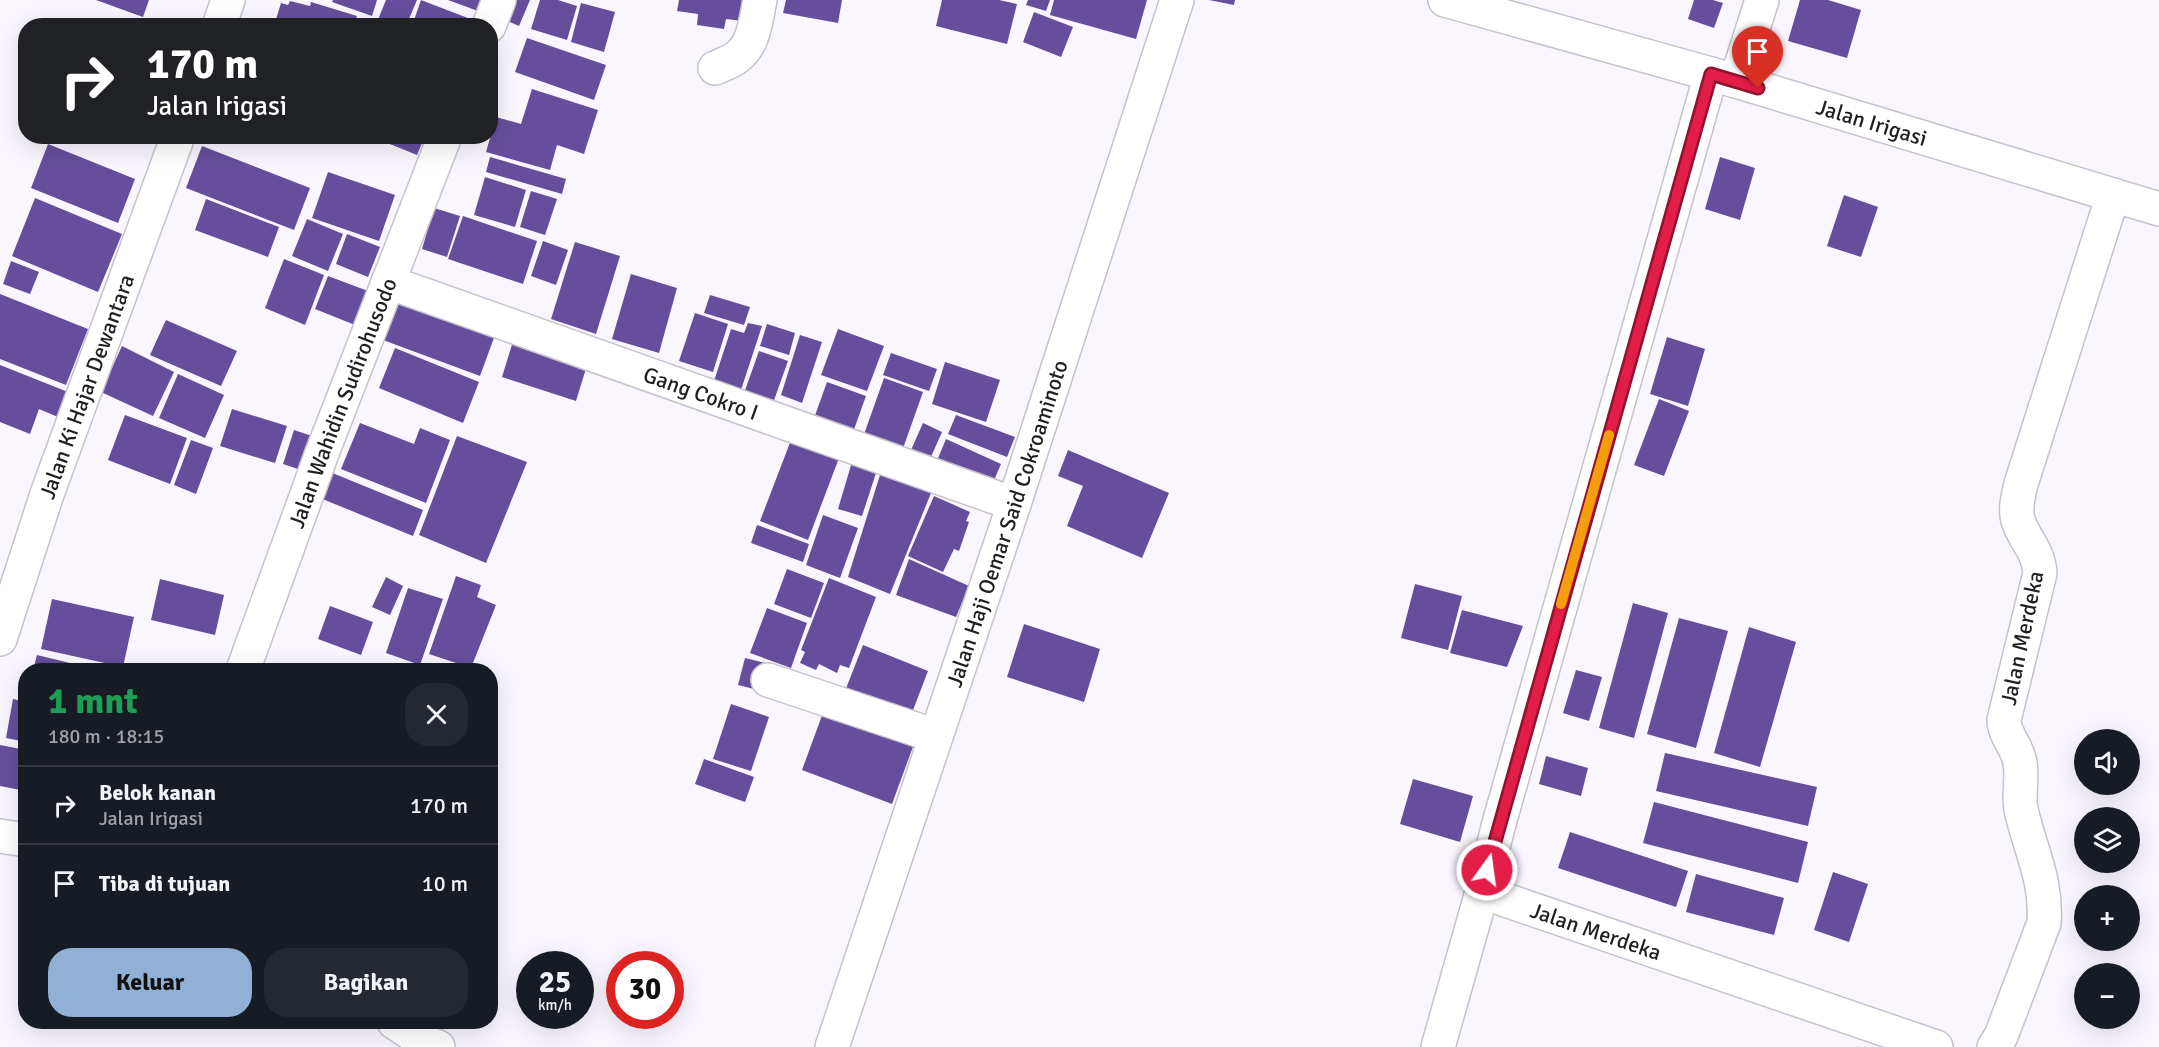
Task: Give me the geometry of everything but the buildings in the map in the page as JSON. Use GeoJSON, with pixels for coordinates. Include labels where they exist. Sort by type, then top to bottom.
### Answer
{"type":"FeatureCollection","features":[{"type":"Feature","properties":{"kind":"street"},"geometry":{"type":"LineString","coordinates":[[222,18],[228,0]]}},
{"type":"Feature","properties":{"kind":"street"},"geometry":{"type":"LineString","coordinates":[[492,18],[499,0]]}},
{"type":"Feature","properties":{"kind":"street"},"geometry":{"type":"LineString","coordinates":[[715,68],[738,57],[746,48],[754,29],[760,0]]}},
{"type":"Feature","properties":{"kind":"street","name":"Jalan Haji Oemar Said Cokroaminoto"},"geometry":{"type":"LineString","coordinates":[[832,1047],[1014,504],[1178,0]]}},
{"type":"Feature","properties":{"kind":"street"},"geometry":{"type":"LineString","coordinates":[[1438,1047],[1501,816],[1723,77],[1762,0]]}},
{"type":"Feature","properties":{"kind":"street","name":"Jalan Irigasi"},"geometry":{"type":"LineString","coordinates":[[1466,3],[1723,77],[2159,209]]}},
{"type":"Feature","properties":{"kind":"street","name":"Jalan Ki Hajar Dewantara"},"geometry":{"type":"LineString","coordinates":[[0,639],[47,494],[175,144]]}},
{"type":"Feature","properties":{"kind":"street","name":"Jalan Wahidin Sudirohusodo"},"geometry":{"type":"LineString","coordinates":[[246,663],[322,453],[442,144]]}},
{"type":"Feature","properties":{"kind":"street","name":"Jalan Merdeka"},"geometry":{"type":"LineString","coordinates":[[1994,1047],[2001,1036],[2044,923],[2045,904],[2042,879],[2020,806],[2020,762],[2015,745],[2004,729],[2004,720],[2040,573],[2039,559],[2018,522],[2017,506],[2020,484],[2113,195]]}},
{"type":"Feature","properties":{"kind":"street","name":"Gang Cokro I"},"geometry":{"type":"LineString","coordinates":[[388,282],[1014,504]]}},
{"type":"Feature","properties":{"kind":"street"},"geometry":{"type":"LineString","coordinates":[[768,680],[936,736]]}},
{"type":"Feature","properties":{"kind":"street"},"geometry":{"type":"LineString","coordinates":[[0,836],[18,839]]}},
{"type":"Feature","properties":{"kind":"street","name":"Jalan Merdeka"},"geometry":{"type":"LineString","coordinates":[[1482,892],[1936,1047]]}},
{"type":"Feature","properties":{"kind":"street"},"geometry":{"type":"LineString","coordinates":[[404,1029],[421,1040],[438,1047]]}},
{"type":"Feature","properties":{"kind":"slow traffic"},"geometry":{"type":"LineString","coordinates":[[1561,604],[1609,435]]}},
{"type":"Feature","properties":{"kind":"route"},"geometry":{"type":"LineString","coordinates":[[1487,870],[1711,74],[1758,88]]}}]}
